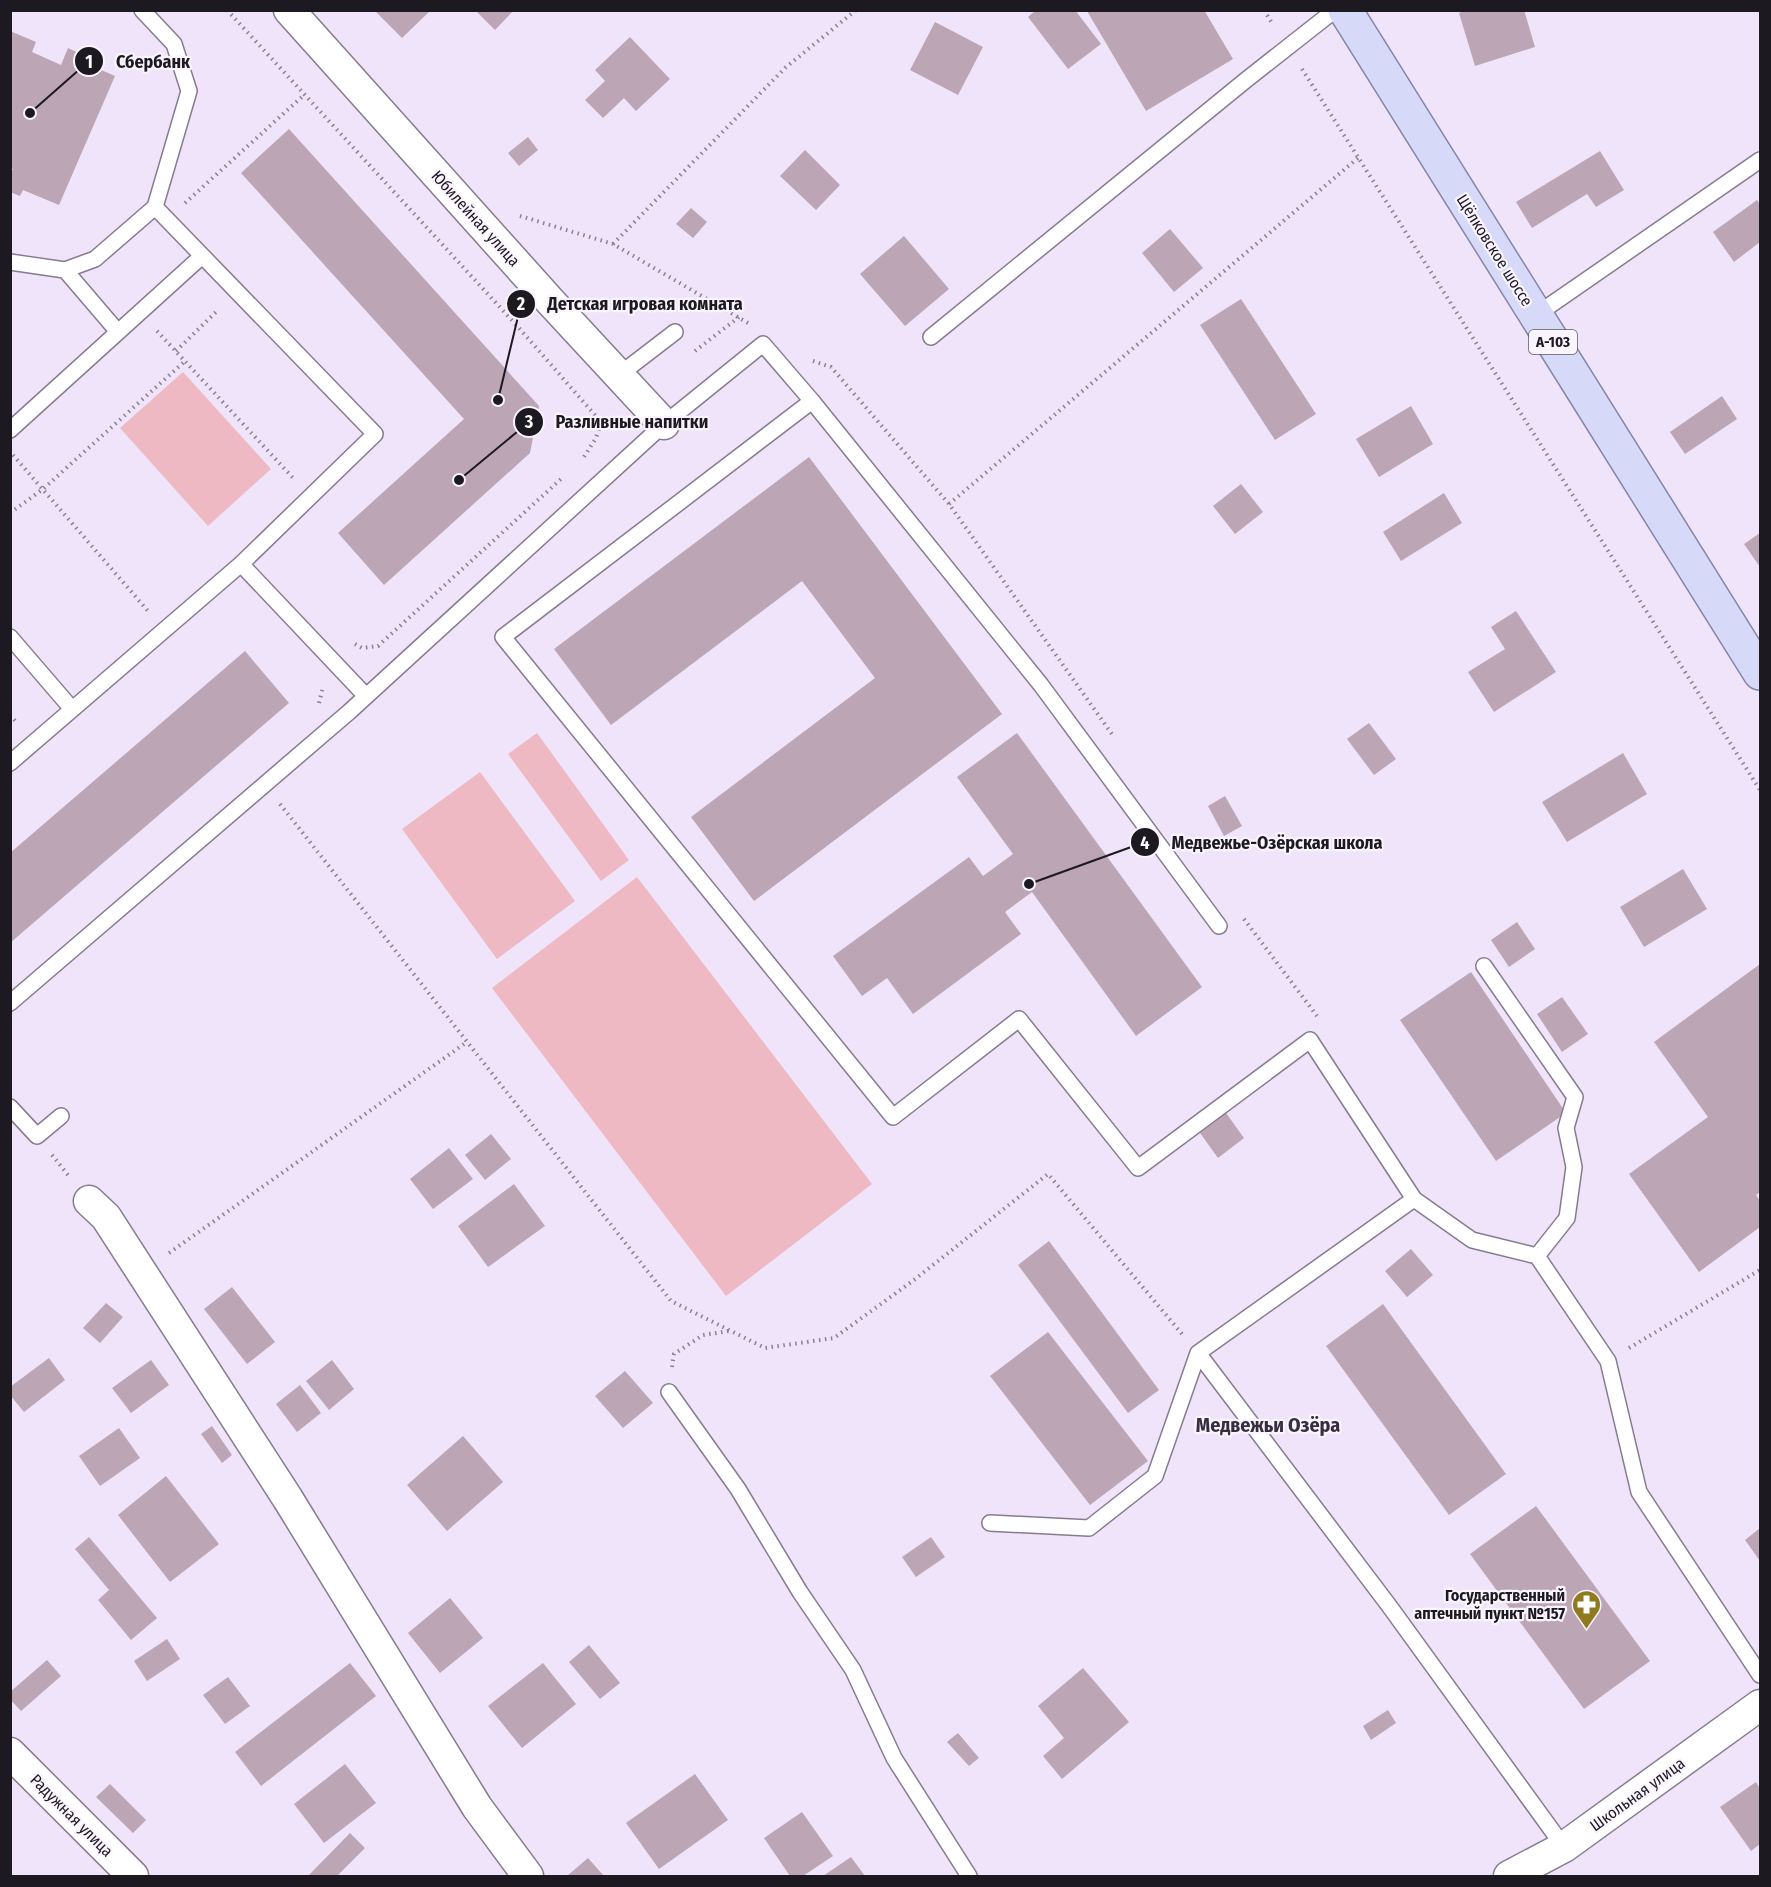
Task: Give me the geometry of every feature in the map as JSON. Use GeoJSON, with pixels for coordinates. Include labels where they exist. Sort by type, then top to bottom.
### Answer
{"type":"FeatureCollection","features":[{"type":"Feature","properties":{"kind":"main road","name":"Щёлковское шоссе"},"geometry":{"type":"LineString","coordinates":[[1345,10],[1761,673]]}},
{"type":"Feature","properties":{"kind":"street","name":"Юбилейная улица"},"geometry":{"type":"LineString","coordinates":[[289,10],[664,424]]}},
{"type":"Feature","properties":{"kind":"street"},"geometry":{"type":"LineString","coordinates":[[89,1201],[106,1217],[288,1499],[477,1807],[528,1876]]}},
{"type":"Feature","properties":{"kind":"street","name":"Школьная улица"},"geometry":{"type":"LineString","coordinates":[[1509,1876],[1564,1847],[1761,1705]]}},
{"type":"Feature","properties":{"kind":"street","name":"Радужная улица"},"geometry":{"type":"LineString","coordinates":[[10,1752],[133,1876]]}},
{"type":"Feature","properties":{"kind":"street"},"geometry":{"type":"LineString","coordinates":[[1562,1876],[1564,1847]]}},
{"type":"Feature","properties":{"kind":"lane"},"geometry":{"type":"LineString","coordinates":[[10,262],[66,270],[95,259],[155,207],[189,91],[174,44],[142,10]]}},
{"type":"Feature","properties":{"kind":"lane"},"geometry":{"type":"LineString","coordinates":[[932,337],[1335,10]]}},
{"type":"Feature","properties":{"kind":"lane"},"geometry":{"type":"LineString","coordinates":[[1536,315],[1761,160]]}},
{"type":"Feature","properties":{"kind":"lane"},"geometry":{"type":"LineString","coordinates":[[10,763],[240,564],[375,434],[155,207]]}},
{"type":"Feature","properties":{"kind":"lane"},"geometry":{"type":"LineString","coordinates":[[10,430],[202,256]]}},
{"type":"Feature","properties":{"kind":"lane"},"geometry":{"type":"LineString","coordinates":[[66,270],[118,332]]}},
{"type":"Feature","properties":{"kind":"lane"},"geometry":{"type":"LineString","coordinates":[[619,375],[675,332]]}},
{"type":"Feature","properties":{"kind":"lane"},"geometry":{"type":"LineString","coordinates":[[10,1003],[340,719],[664,424],[763,344],[812,401],[1041,685],[1219,926]]}},
{"type":"Feature","properties":{"kind":"lane"},"geometry":{"type":"LineString","coordinates":[[812,401],[503,637],[893,1117],[1019,1019],[1138,1168],[1310,1040],[1414,1199],[1472,1240],[1537,1256],[1608,1361],[1639,1492],[1761,1675]]}},
{"type":"Feature","properties":{"kind":"lane"},"geometry":{"type":"LineString","coordinates":[[240,564],[365,695]]}},
{"type":"Feature","properties":{"kind":"lane"},"geometry":{"type":"LineString","coordinates":[[10,637],[72,709]]}},
{"type":"Feature","properties":{"kind":"lane"},"geometry":{"type":"LineString","coordinates":[[1484,966],[1575,1097],[1566,1128],[1574,1167],[1568,1218],[1537,1256]]}},
{"type":"Feature","properties":{"kind":"lane"},"geometry":{"type":"LineString","coordinates":[[10,1107],[37,1136],[61,1116]]}},
{"type":"Feature","properties":{"kind":"lane"},"geometry":{"type":"LineString","coordinates":[[990,1523],[1089,1528],[1155,1476],[1198,1353],[1414,1199]]}},
{"type":"Feature","properties":{"kind":"lane"},"geometry":{"type":"LineString","coordinates":[[1198,1353],[1390,1607],[1564,1847]]}},
{"type":"Feature","properties":{"kind":"lane"},"geometry":{"type":"LineString","coordinates":[[669,1392],[738,1489],[800,1592],[853,1670],[894,1758],[969,1876]]}},
{"type":"Feature","properties":{"kind":"path"},"geometry":{"type":"LineString","coordinates":[[227,10],[519,328],[601,422],[596,438],[584,459],[575,466]]}},
{"type":"Feature","properties":{"kind":"path"},"geometry":{"type":"LineString","coordinates":[[613,244],[785,68],[856,10]]}},
{"type":"Feature","properties":{"kind":"path"},"geometry":{"type":"LineString","coordinates":[[1264,10],[1761,790]]}},
{"type":"Feature","properties":{"kind":"path"},"geometry":{"type":"LineString","coordinates":[[167,219],[304,95]]}},
{"type":"Feature","properties":{"kind":"path"},"geometry":{"type":"LineString","coordinates":[[949,504],[1358,158]]}},
{"type":"Feature","properties":{"kind":"path"},"geometry":{"type":"LineString","coordinates":[[176,351],[237,292]]}},
{"type":"Feature","properties":{"kind":"path"},"geometry":{"type":"LineString","coordinates":[[140,312],[310,496]]}},
{"type":"Feature","properties":{"kind":"path"},"geometry":{"type":"LineString","coordinates":[[10,513],[43,489],[185,361]]}},
{"type":"Feature","properties":{"kind":"path"},"geometry":{"type":"LineString","coordinates":[[10,452],[164,629]]}},
{"type":"Feature","properties":{"kind":"path"},"geometry":{"type":"LineString","coordinates":[[352,642],[362,648],[378,646],[567,474]]}},
{"type":"Feature","properties":{"kind":"path"},"geometry":{"type":"LineString","coordinates":[[276,798],[671,1301],[765,1348],[834,1338],[914,1280],[1048,1174],[1198,1353]]}},
{"type":"Feature","properties":{"kind":"path"},"geometry":{"type":"LineString","coordinates":[[142,1273],[467,1042]]}},
{"type":"Feature","properties":{"kind":"path"},"geometry":{"type":"LineString","coordinates":[[37,1136],[89,1201]]}},
{"type":"Feature","properties":{"kind":"path"},"geometry":{"type":"LineString","coordinates":[[1608,1361],[1761,1270]]}},
{"type":"Feature","properties":{"kind":"path"},"geometry":{"type":"LineString","coordinates":[[669,1392],[674,1354],[703,1335],[731,1331]]}},
{"type":"Feature","properties":{"kind":"shaded area"},"geometry":{"type":"Polygon","coordinates":[[[183,372],[271,469],[208,526],[120,428],[183,372]]]}},
{"type":"Feature","properties":{"kind":"shaded area"},"geometry":{"type":"Polygon","coordinates":[[[537,733],[629,860],[601,881],[508,754],[537,733]]]}},
{"type":"Feature","properties":{"kind":"shaded area"},"geometry":{"type":"Polygon","coordinates":[[[480,772],[575,901],[497,959],[402,829],[480,772]]]}},
{"type":"Feature","properties":{"kind":"shaded area"},"geometry":{"type":"Polygon","coordinates":[[[637,877],[872,1184],[726,1296],[492,988],[637,877]]]}},
{"type":"Feature","properties":{"kind":"building"},"geometry":{"type":"Polygon","coordinates":[[[374,10],[431,10],[402,38],[374,10]]]}},
{"type":"Feature","properties":{"kind":"building"},"geometry":{"type":"Polygon","coordinates":[[[475,10],[514,10],[495,30],[475,10]]]}},
{"type":"Feature","properties":{"kind":"building"},"geometry":{"type":"Polygon","coordinates":[[[1036,10],[1075,10],[1101,44],[1068,69],[1028,17],[1036,10]]]}},
{"type":"Feature","properties":{"kind":"building"},"geometry":{"type":"Polygon","coordinates":[[[1088,10],[1204,10],[1233,59],[1146,111],[1088,10]]]}},
{"type":"Feature","properties":{"kind":"building"},"geometry":{"type":"Polygon","coordinates":[[[1467,10],[1524,10],[1535,47],[1475,66],[1459,13],[1467,10]]]}},
{"type":"Feature","properties":{"kind":"building"},"geometry":{"type":"Polygon","coordinates":[[[935,22],[983,47],[958,95],[910,70],[935,22]]]}},
{"type":"Feature","properties":{"kind":"building"},"geometry":{"type":"Polygon","coordinates":[[[10,31],[36,42],[32,52],[61,65],[68,48],[85,56],[83,62],[115,76],[59,205],[23,190],[20,196],[10,192],[10,174],[13,169],[10,168],[10,31]]]}},
{"type":"Feature","properties":{"kind":"building"},"geometry":{"type":"Polygon","coordinates":[[[630,37],[670,79],[636,111],[624,98],[603,118],[585,100],[605,81],[595,70],[630,37]]]}},
{"type":"Feature","properties":{"kind":"building"},"geometry":{"type":"Polygon","coordinates":[[[289,129],[539,406],[530,453],[384,585],[338,533],[464,419],[241,173],[289,129]]]}},
{"type":"Feature","properties":{"kind":"building"},"geometry":{"type":"Polygon","coordinates":[[[528,137],[538,150],[519,166],[508,153],[528,137]]]}},
{"type":"Feature","properties":{"kind":"building"},"geometry":{"type":"Polygon","coordinates":[[[805,150],[840,185],[816,210],[780,176],[805,150]]]}},
{"type":"Feature","properties":{"kind":"building"},"geometry":{"type":"Polygon","coordinates":[[[1600,151],[1624,190],[1596,207],[1587,194],[1532,228],[1516,202],[1600,151]]]}},
{"type":"Feature","properties":{"kind":"building"},"geometry":{"type":"Polygon","coordinates":[[[1757,200],[1760,204],[1760,242],[1734,262],[1713,232],[1757,200]]]}},
{"type":"Feature","properties":{"kind":"building"},"geometry":{"type":"Polygon","coordinates":[[[691,208],[707,222],[693,238],[676,224],[691,208]]]}},
{"type":"Feature","properties":{"kind":"building"},"geometry":{"type":"Polygon","coordinates":[[[1170,229],[1203,268],[1174,292],[1142,253],[1170,229]]]}},
{"type":"Feature","properties":{"kind":"building"},"geometry":{"type":"Polygon","coordinates":[[[904,236],[949,289],[905,326],[860,274],[904,236]]]}},
{"type":"Feature","properties":{"kind":"building"},"geometry":{"type":"Polygon","coordinates":[[[1241,299],[1316,414],[1275,440],[1200,325],[1241,299]]]}},
{"type":"Feature","properties":{"kind":"building"},"geometry":{"type":"Polygon","coordinates":[[[1722,396],[1737,419],[1685,454],[1670,432],[1722,396]]]}},
{"type":"Feature","properties":{"kind":"building"},"geometry":{"type":"Polygon","coordinates":[[[1411,406],[1433,444],[1379,477],[1356,439],[1411,406]]]}},
{"type":"Feature","properties":{"kind":"building"},"geometry":{"type":"Polygon","coordinates":[[[809,457],[1002,714],[754,901],[691,817],[875,678],[802,581],[611,725],[554,649],[809,457]]]}},
{"type":"Feature","properties":{"kind":"building"},"geometry":{"type":"Polygon","coordinates":[[[1241,484],[1263,512],[1235,534],[1213,506],[1241,484]]]}},
{"type":"Feature","properties":{"kind":"building"},"geometry":{"type":"Polygon","coordinates":[[[1444,493],[1462,523],[1401,561],[1383,532],[1444,493]]]}},
{"type":"Feature","properties":{"kind":"building"},"geometry":{"type":"Polygon","coordinates":[[[1760,533],[1760,567],[1744,544],[1760,533]]]}},
{"type":"Feature","properties":{"kind":"building"},"geometry":{"type":"Polygon","coordinates":[[[1516,611],[1556,672],[1494,712],[1468,672],[1505,649],[1491,627],[1516,611]]]}},
{"type":"Feature","properties":{"kind":"building"},"geometry":{"type":"Polygon","coordinates":[[[245,651],[289,703],[10,943],[10,853],[245,651]]]}},
{"type":"Feature","properties":{"kind":"building"},"geometry":{"type":"Polygon","coordinates":[[[1369,723],[1396,759],[1374,775],[1347,739],[1369,723]]]}},
{"type":"Feature","properties":{"kind":"building"},"geometry":{"type":"Polygon","coordinates":[[[1017,733],[1202,987],[1136,1036],[1032,892],[1005,912],[1021,934],[913,1014],[887,978],[862,996],[833,956],[969,857],[983,876],[1013,854],[957,777],[1017,733]]]}},
{"type":"Feature","properties":{"kind":"building"},"geometry":{"type":"Polygon","coordinates":[[[1623,753],[1647,794],[1567,842],[1542,802],[1623,753]]]}},
{"type":"Feature","properties":{"kind":"building"},"geometry":{"type":"Polygon","coordinates":[[[1225,796],[1242,826],[1224,836],[1208,806],[1225,796]]]}},
{"type":"Feature","properties":{"kind":"building"},"geometry":{"type":"Polygon","coordinates":[[[1683,869],[1707,909],[1644,947],[1620,907],[1683,869]]]}},
{"type":"Feature","properties":{"kind":"building"},"geometry":{"type":"Polygon","coordinates":[[[1517,922],[1535,949],[1509,967],[1491,940],[1517,922]]]}},
{"type":"Feature","properties":{"kind":"building"},"geometry":{"type":"Polygon","coordinates":[[[1760,964],[1760,1192],[1756,1195],[1760,1201],[1760,1227],[1699,1272],[1629,1174],[1708,1117],[1654,1042],[1760,964]]]}},
{"type":"Feature","properties":{"kind":"building"},"geometry":{"type":"Polygon","coordinates":[[[1471,972],[1566,1113],[1496,1161],[1400,1020],[1471,972]]]}},
{"type":"Feature","properties":{"kind":"building"},"geometry":{"type":"Polygon","coordinates":[[[1562,997],[1588,1034],[1562,1052],[1537,1014],[1562,997]]]}},
{"type":"Feature","properties":{"kind":"building"},"geometry":{"type":"Polygon","coordinates":[[[1226,1113],[1244,1138],[1218,1158],[1200,1133],[1226,1113]]]}},
{"type":"Feature","properties":{"kind":"building"},"geometry":{"type":"Polygon","coordinates":[[[491,1134],[511,1159],[485,1180],[465,1155],[491,1134]]]}},
{"type":"Feature","properties":{"kind":"building"},"geometry":{"type":"Polygon","coordinates":[[[449,1148],[473,1179],[433,1209],[410,1179],[449,1148]]]}},
{"type":"Feature","properties":{"kind":"building"},"geometry":{"type":"Polygon","coordinates":[[[514,1184],[545,1226],[488,1267],[458,1226],[514,1184]]]}},
{"type":"Feature","properties":{"kind":"building"},"geometry":{"type":"Polygon","coordinates":[[[1049,1241],[1159,1390],[1128,1413],[1018,1265],[1049,1241]]]}},
{"type":"Feature","properties":{"kind":"building"},"geometry":{"type":"Polygon","coordinates":[[[1411,1249],[1433,1275],[1407,1297],[1385,1271],[1411,1249]]]}},
{"type":"Feature","properties":{"kind":"building"},"geometry":{"type":"Polygon","coordinates":[[[232,1287],[275,1342],[247,1364],[204,1309],[232,1287]]]}},
{"type":"Feature","properties":{"kind":"building"},"geometry":{"type":"Polygon","coordinates":[[[106,1303],[123,1317],[100,1343],[83,1328],[106,1303]]]}},
{"type":"Feature","properties":{"kind":"building"},"geometry":{"type":"Polygon","coordinates":[[[1383,1304],[1506,1474],[1449,1515],[1326,1346],[1383,1304]]]}},
{"type":"Feature","properties":{"kind":"building"},"geometry":{"type":"Polygon","coordinates":[[[1048,1332],[1148,1461],[1090,1505],[990,1376],[1048,1332]]]}},
{"type":"Feature","properties":{"kind":"building"},"geometry":{"type":"Polygon","coordinates":[[[49,1358],[65,1380],[24,1412],[10,1395],[10,1387],[49,1358]]]}},
{"type":"Feature","properties":{"kind":"building"},"geometry":{"type":"Polygon","coordinates":[[[151,1360],[169,1385],[131,1413],[112,1388],[151,1360]]]}},
{"type":"Feature","properties":{"kind":"building"},"geometry":{"type":"Polygon","coordinates":[[[332,1360],[354,1389],[329,1410],[306,1381],[332,1360]]]}},
{"type":"Feature","properties":{"kind":"building"},"geometry":{"type":"Polygon","coordinates":[[[625,1371],[653,1403],[623,1428],[595,1396],[625,1371]]]}},
{"type":"Feature","properties":{"kind":"building"},"geometry":{"type":"Polygon","coordinates":[[[300,1385],[321,1413],[297,1432],[276,1404],[300,1385]]]}},
{"type":"Feature","properties":{"kind":"building"},"geometry":{"type":"Polygon","coordinates":[[[212,1426],[232,1455],[222,1463],[201,1434],[212,1426]]]}},
{"type":"Feature","properties":{"kind":"building"},"geometry":{"type":"Polygon","coordinates":[[[119,1428],[140,1458],[100,1486],[79,1456],[119,1428]]]}},
{"type":"Feature","properties":{"kind":"building"},"geometry":{"type":"Polygon","coordinates":[[[463,1436],[503,1482],[447,1531],[407,1485],[463,1436]]]}},
{"type":"Feature","properties":{"kind":"building"},"geometry":{"type":"Polygon","coordinates":[[[166,1476],[219,1544],[170,1582],[118,1515],[166,1476]]]}},
{"type":"Feature","properties":{"kind":"building"},"geometry":{"type":"Polygon","coordinates":[[[1536,1506],[1650,1661],[1584,1709],[1470,1554],[1536,1506]]]}},
{"type":"Feature","properties":{"kind":"building"},"geometry":{"type":"Polygon","coordinates":[[[1760,1528],[1760,1561],[1745,1540],[1760,1528]]]}},
{"type":"Feature","properties":{"kind":"building"},"geometry":{"type":"Polygon","coordinates":[[[89,1537],[157,1618],[131,1640],[98,1600],[109,1590],[75,1549],[89,1537]]]}},
{"type":"Feature","properties":{"kind":"building"},"geometry":{"type":"Polygon","coordinates":[[[931,1537],[945,1557],[916,1577],[902,1557],[931,1537]]]}},
{"type":"Feature","properties":{"kind":"building"},"geometry":{"type":"Polygon","coordinates":[[[450,1598],[483,1638],[440,1673],[408,1633],[450,1598]]]}},
{"type":"Feature","properties":{"kind":"building"},"geometry":{"type":"Polygon","coordinates":[[[167,1639],[180,1659],[147,1681],[134,1661],[167,1639]]]}},
{"type":"Feature","properties":{"kind":"building"},"geometry":{"type":"Polygon","coordinates":[[[589,1645],[620,1683],[600,1699],[569,1662],[589,1645]]]}},
{"type":"Feature","properties":{"kind":"building"},"geometry":{"type":"Polygon","coordinates":[[[47,1660],[61,1676],[21,1711],[10,1699],[10,1692],[47,1660]]]}},
{"type":"Feature","properties":{"kind":"building"},"geometry":{"type":"Polygon","coordinates":[[[350,1663],[376,1696],[261,1786],[235,1752],[350,1663]]]}},
{"type":"Feature","properties":{"kind":"building"},"geometry":{"type":"Polygon","coordinates":[[[543,1663],[576,1704],[522,1748],[488,1706],[543,1663]]]}},
{"type":"Feature","properties":{"kind":"building"},"geometry":{"type":"Polygon","coordinates":[[[1083,1668],[1129,1722],[1062,1779],[1043,1756],[1064,1738],[1038,1706],[1083,1668]]]}},
{"type":"Feature","properties":{"kind":"building"},"geometry":{"type":"Polygon","coordinates":[[[228,1677],[250,1706],[225,1724],[203,1695],[228,1677]]]}},
{"type":"Feature","properties":{"kind":"building"},"geometry":{"type":"Polygon","coordinates":[[[1388,1710],[1396,1723],[1371,1740],[1363,1726],[1388,1710]]]}},
{"type":"Feature","properties":{"kind":"building"},"geometry":{"type":"Polygon","coordinates":[[[958,1733],[979,1758],[969,1766],[947,1742],[958,1733]]]}},
{"type":"Feature","properties":{"kind":"building"},"geometry":{"type":"Polygon","coordinates":[[[345,1764],[376,1803],[324,1843],[294,1804],[345,1764]]]}},
{"type":"Feature","properties":{"kind":"building"},"geometry":{"type":"Polygon","coordinates":[[[695,1774],[728,1820],[659,1869],[626,1823],[695,1774]]]}},
{"type":"Feature","properties":{"kind":"building"},"geometry":{"type":"Polygon","coordinates":[[[1756,1782],[1760,1789],[1760,1844],[1751,1851],[1720,1807],[1756,1782]]]}},
{"type":"Feature","properties":{"kind":"building"},"geometry":{"type":"Polygon","coordinates":[[[110,1784],[146,1820],[133,1833],[96,1797],[110,1784]]]}},
{"type":"Feature","properties":{"kind":"building"},"geometry":{"type":"Polygon","coordinates":[[[802,1812],[833,1856],[803,1876],[790,1876],[764,1838],[802,1812]]]}},
{"type":"Feature","properties":{"kind":"building"},"geometry":{"type":"Polygon","coordinates":[[[350,1833],[365,1848],[337,1876],[309,1875],[350,1833]]]}},
{"type":"Feature","properties":{"kind":"building"},"geometry":{"type":"Polygon","coordinates":[[[851,1857],[865,1876],[823,1876],[851,1857]]]}},
{"type":"Feature","properties":{"kind":"building"},"geometry":{"type":"Polygon","coordinates":[[[588,1858],[604,1876],[567,1876],[588,1858]]]}},
{"type":"Feature","properties":{"kind":"place","name":"Сбербанк"},"geometry":{"type":"Point","coordinates":[30,113]}},
{"type":"Feature","properties":{"kind":"place","name":"Детская игровая комната"},"geometry":{"type":"Point","coordinates":[498,400]}},
{"type":"Feature","properties":{"kind":"place","name":"Разливные напитки"},"geometry":{"type":"Point","coordinates":[459,480]}},
{"type":"Feature","properties":{"kind":"place","name":"Медвежье-Озёрская школа"},"geometry":{"type":"Point","coordinates":[1029,884]}},
{"type":"Feature","properties":{"kind":"place","name":"Государственный аптечный пункт №157"},"geometry":{"type":"Point","coordinates":[1586,1630]}},
{"type":"Feature","properties":{"kind":"district","name":"Медвежьи Озёра"},"geometry":{"type":"Point","coordinates":[1268,1425]}}]}
